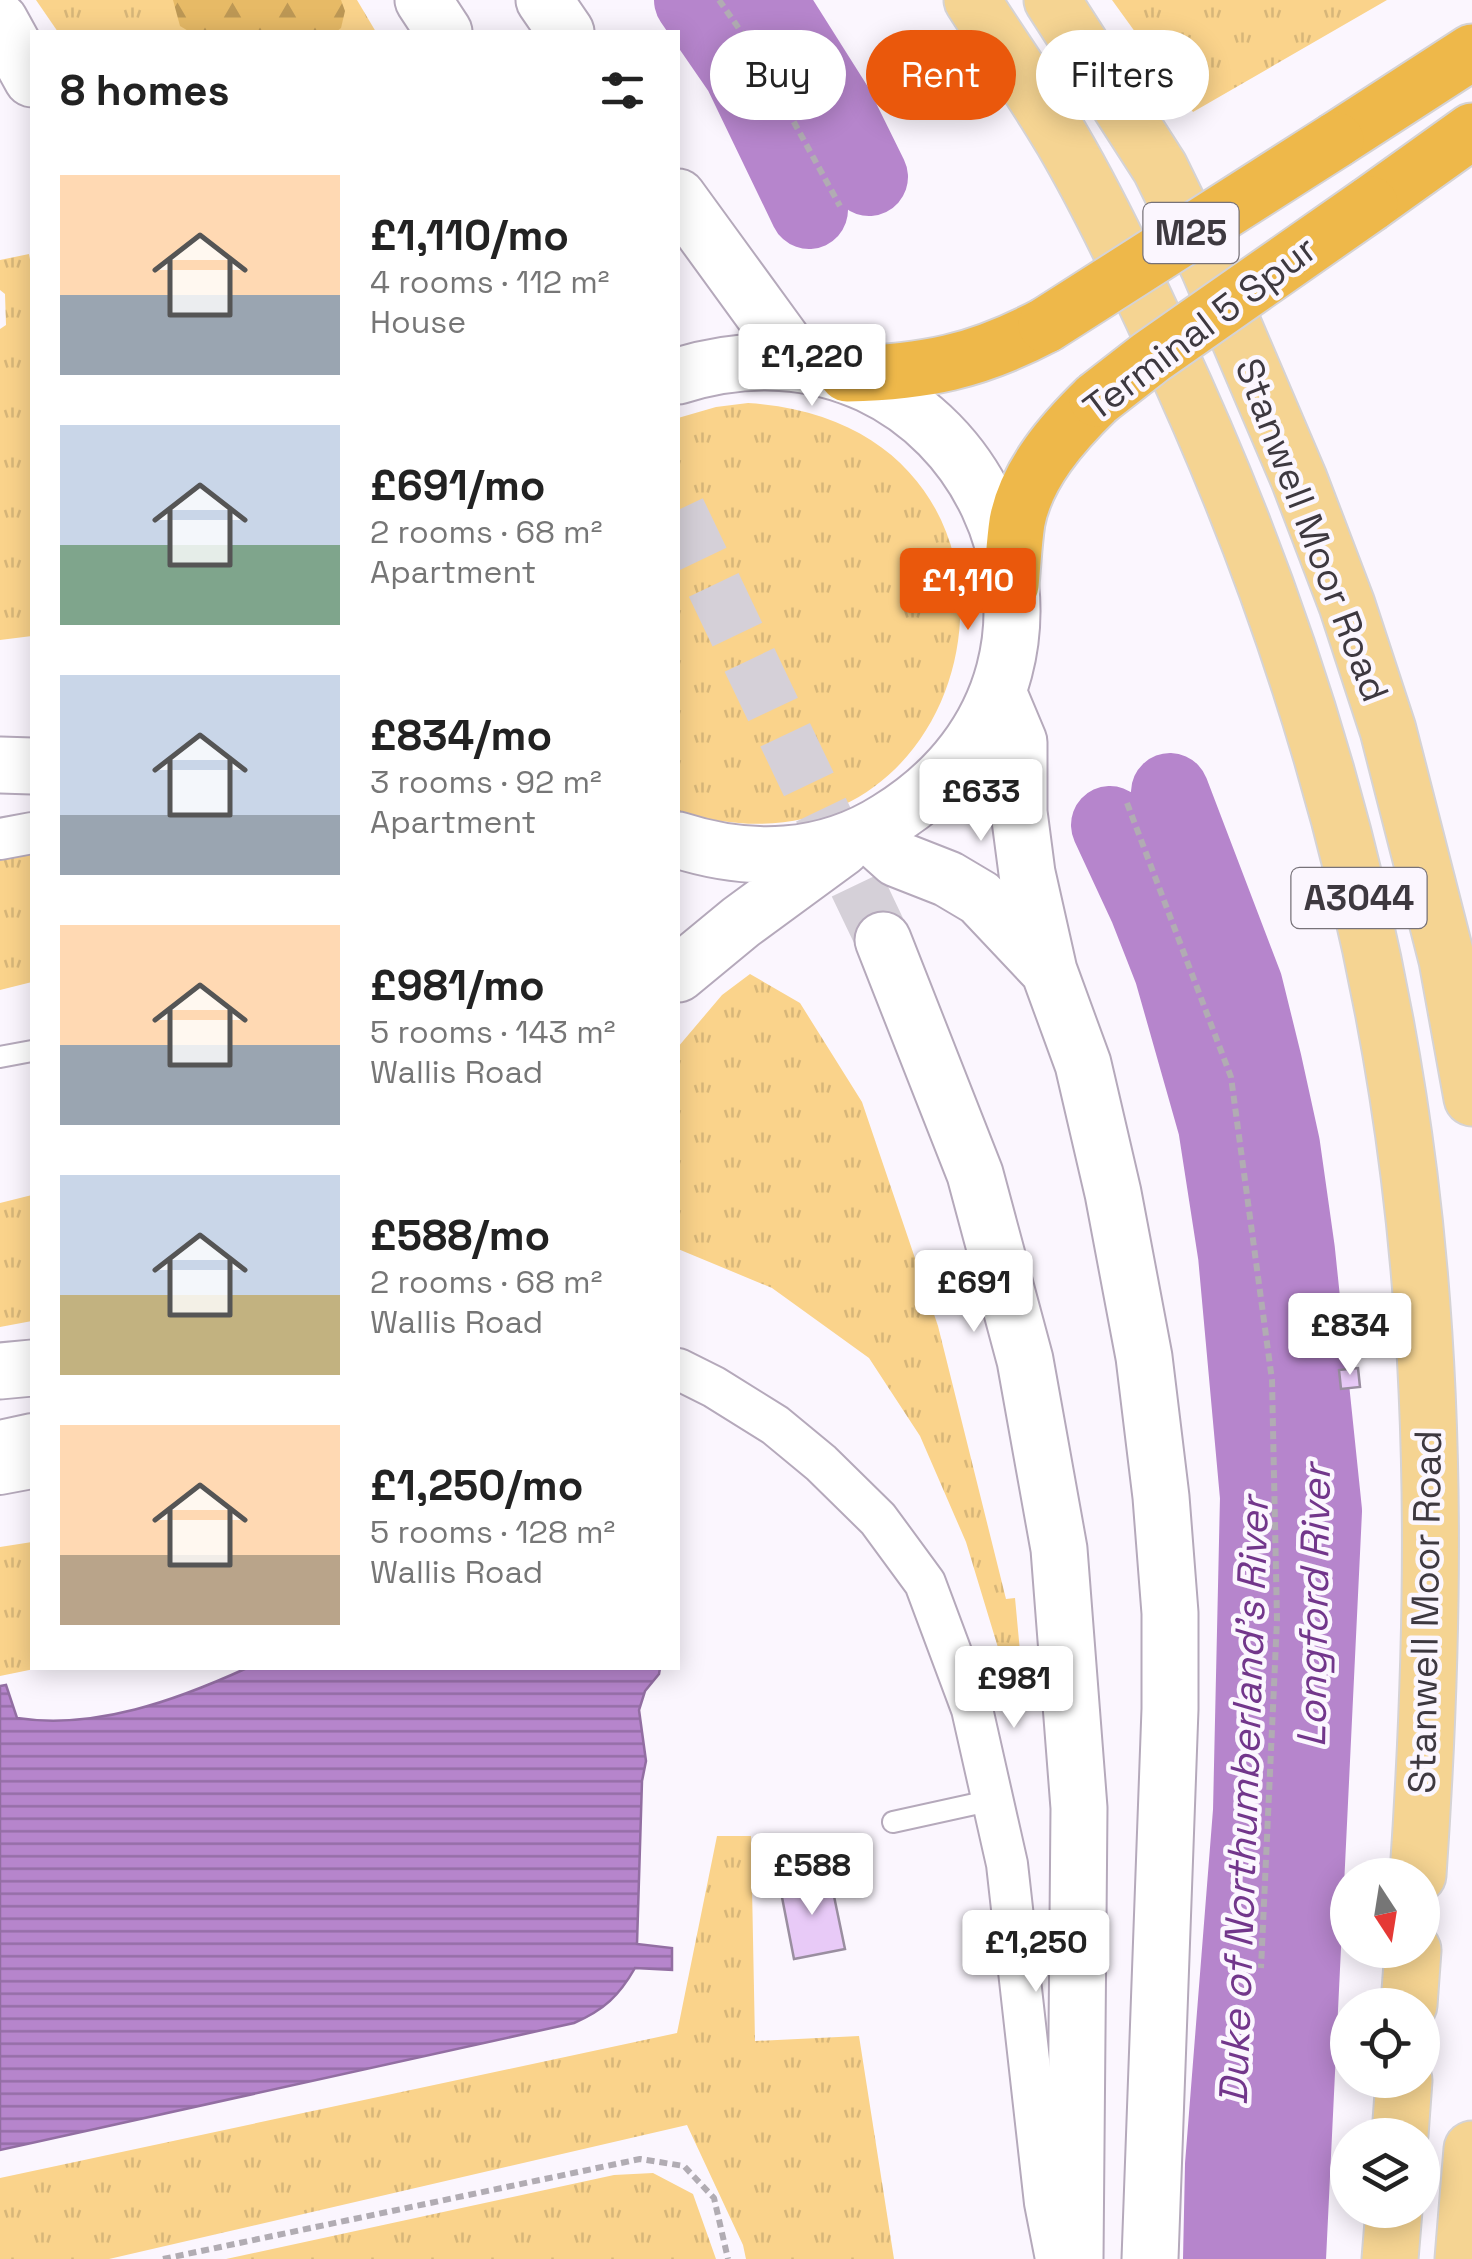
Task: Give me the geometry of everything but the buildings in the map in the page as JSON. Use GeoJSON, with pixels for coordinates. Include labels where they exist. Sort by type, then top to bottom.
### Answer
{"type":"FeatureCollection","features":[{"type":"Feature","properties":{"kind":"highway","name":"Terminal 5 Spur"},"geometry":{"type":"LineString","coordinates":[[822,368],[908,372],[1000,350],[1046,326],[1472,52]]}},
{"type":"Feature","properties":{"kind":"highway","name":"Terminal 5 Spur"},"geometry":{"type":"LineString","coordinates":[[1012,584],[1018,519],[1032,482],[1057,440],[1097,399],[1472,130]]}},
{"type":"Feature","properties":{"kind":"main road","name":"Stanwell Moor Road"},"geometry":{"type":"LineString","coordinates":[[972,0],[1064,142],[1134,277],[1194,406],[1263,573],[1294,662],[1362,912],[1409,1173],[1426,1373],[1430,1618],[1419,1858]]}},
{"type":"Feature","properties":{"kind":"main road","name":"Stanwell Moor Road"},"geometry":{"type":"LineString","coordinates":[[1052,0],[1160,168],[1208,266],[1299,479],[1347,605],[1388,730],[1442,941],[1472,1098]]}},
{"type":"Feature","properties":{"kind":"main road"},"geometry":{"type":"LineString","coordinates":[[1463,2259],[1472,2150]]}},
{"type":"Feature","properties":{"kind":"main road"},"geometry":{"type":"LineString","coordinates":[[1390,2259],[1393,2228]]}},
{"type":"Feature","properties":{"kind":"street"},"geometry":{"type":"LineString","coordinates":[[423,0],[443,30]]}},
{"type":"Feature","properties":{"kind":"street"},"geometry":{"type":"LineString","coordinates":[[544,0],[565,30]]}},
{"type":"Feature","properties":{"kind":"street"},"geometry":{"type":"LineString","coordinates":[[0,22],[30,75]]}},
{"type":"Feature","properties":{"kind":"street"},"geometry":{"type":"LineString","coordinates":[[680,199],[822,368]]}},
{"type":"Feature","properties":{"kind":"street"},"geometry":{"type":"LineString","coordinates":[[680,375],[710,366],[754,360],[822,368],[898,399],[942,434],[976,478],[1000,530],[1012,584],[1008,656],[998,692],[968,750],[924,798],[860,836],[741,922],[680,972]]}},
{"type":"Feature","properties":{"kind":"street"},"geometry":{"type":"LineString","coordinates":[[998,692],[1019,742],[1020,812],[1028,873],[1049,972],[1083,1064],[1113,1194],[1144,1357],[1160,1498],[1170,1613],[1170,1709],[1150,2259]]}},
{"type":"Feature","properties":{"kind":"street"},"geometry":{"type":"LineString","coordinates":[[0,765],[30,766]]}},
{"type":"Feature","properties":{"kind":"street"},"geometry":{"type":"LineString","coordinates":[[0,839],[30,832]]}},
{"type":"Feature","properties":{"kind":"street"},"geometry":{"type":"LineString","coordinates":[[680,841],[708,850],[756,856],[805,853],[860,836],[980,898],[1049,972]]}},
{"type":"Feature","properties":{"kind":"street"},"geometry":{"type":"LineString","coordinates":[[883,940],[975,1174],[1025,1360],[1059,1549],[1079,1808],[1075,2259]]}},
{"type":"Feature","properties":{"kind":"street"},"geometry":{"type":"LineString","coordinates":[[0,1371],[30,1368]]}},
{"type":"Feature","properties":{"kind":"street"},"geometry":{"type":"LineString","coordinates":[[680,1370],[775,1425],[821,1463],[878,1520],[925,1584],[972,1708],[1008,1864],[1045,2203],[1056,2259]]}},
{"type":"Feature","properties":{"kind":"street"},"geometry":{"type":"LineString","coordinates":[[0,1400],[30,1383]]}},
{"type":"Feature","properties":{"kind":"street"},"geometry":{"type":"LineString","coordinates":[[0,1441],[30,1434]]}},
{"type":"Feature","properties":{"kind":"street"},"geometry":{"type":"LineString","coordinates":[[0,1474],[30,1468]]}},
{"type":"Feature","properties":{"kind":"lane"},"geometry":{"type":"LineString","coordinates":[[0,1058],[30,1051]]}},
{"type":"Feature","properties":{"kind":"lane"},"geometry":{"type":"LineString","coordinates":[[893,1822],[993,1800]]}},
{"type":"Feature","properties":{"kind":"path"},"geometry":{"type":"LineString","coordinates":[[719,0],[756,53],[840,206]]}},
{"type":"Feature","properties":{"kind":"path"},"geometry":{"type":"LineString","coordinates":[[1128,803],[1230,1077],[1272,1380],[1278,1620],[1260,1968]]}},
{"type":"Feature","properties":{"kind":"path"},"geometry":{"type":"LineString","coordinates":[[163,2259],[640,2159],[684,2166],[714,2198],[728,2259]]}},
{"type":"Feature","properties":{"kind":"green space"},"geometry":{"type":"Polygon","coordinates":[[[36,0],[357,0],[375,30],[57,30],[36,0]]]}},
{"type":"Feature","properties":{"kind":"green space"},"geometry":{"type":"Polygon","coordinates":[[[173,0],[341,0],[345,11],[338,30],[187,30],[180,26],[173,0]]]}},
{"type":"Feature","properties":{"kind":"green space"},"geometry":{"type":"Polygon","coordinates":[[[1112,0],[1387,0],[1209,103],[1209,30],[1134,30],[1112,0]]]}},
{"type":"Feature","properties":{"kind":"green space"},"geometry":{"type":"Polygon","coordinates":[[[29,254],[30,259],[30,636],[0,640],[0,329],[6,325],[0,260],[29,254]]]}},
{"type":"Feature","properties":{"kind":"green space"},"geometry":{"type":"Polygon","coordinates":[[[748,403],[855,431],[923,489],[956,567],[956,651],[926,730],[868,791],[784,822],[680,811],[680,417],[748,403]]]}},
{"type":"Feature","properties":{"kind":"green space"},"geometry":{"type":"Polygon","coordinates":[[[30,852],[30,982],[0,990],[0,860],[30,852]]]}},
{"type":"Feature","properties":{"kind":"green space"},"geometry":{"type":"Polygon","coordinates":[[[750,974],[800,1003],[862,1102],[938,1326],[1006,1599],[1015,1598],[1025,1705],[1016,1707],[966,1542],[920,1436],[869,1358],[772,1288],[680,1250],[680,1045],[722,995],[750,974]]]}},
{"type":"Feature","properties":{"kind":"green space"},"geometry":{"type":"Polygon","coordinates":[[[30,1196],[30,1321],[0,1327],[0,1203],[30,1196]]]}},
{"type":"Feature","properties":{"kind":"green space"},"geometry":{"type":"Polygon","coordinates":[[[30,1542],[30,1670],[0,1676],[0,1547],[30,1542]]]}},
{"type":"Feature","properties":{"kind":"green space"},"geometry":{"type":"Polygon","coordinates":[[[717,1836],[751,1836],[755,2041],[859,2036],[894,2259],[746,2259],[687,2125],[109,2259],[0,2259],[0,2178],[677,2033],[717,1836]]]}},
{"type":"Feature","properties":{"kind":"green space"},"geometry":{"type":"Polygon","coordinates":[[[653,2173],[693,2194],[716,2259],[226,2259],[614,2175],[653,2173]]]}},
{"type":"Feature","properties":{"kind":"shaded area"},"geometry":{"type":"Polygon","coordinates":[[[242,1670],[660,1670],[645,1691],[639,1710],[646,1761],[642,1781],[637,1944],[672,1948],[672,1970],[635,1968],[610,2001],[574,2023],[0,2150],[0,1686],[6,1685],[17,1718],[46,1721],[106,1716],[192,1691],[242,1670]]]}},
{"type":"Feature","properties":{"kind":"waterway","name":"Duke of Northumberland's River"},"geometry":{"type":"LineString","coordinates":[[693,0],[742,71],[809,210]]}},
{"type":"Feature","properties":{"kind":"waterway","name":"Longford River"},"geometry":{"type":"LineString","coordinates":[[767,0],[834,106],[869,177]]}},
{"type":"Feature","properties":{"kind":"waterway","name":"Longford River"},"geometry":{"type":"LineString","coordinates":[[1170,792],[1244,986],[1281,1145],[1323,1511],[1287,2259]]}},
{"type":"Feature","properties":{"kind":"waterway","name":"Duke of Northumberland's River"},"geometry":{"type":"LineString","coordinates":[[1110,825],[1173,971],[1217,1126],[1237,1255],[1259,1497],[1252,1811],[1224,2165],[1222,2259]]}},
{"type":"Feature","properties":{"kind":"tunnel"},"geometry":{"type":"LineString","coordinates":[[680,514],[883,940]]}}]}
